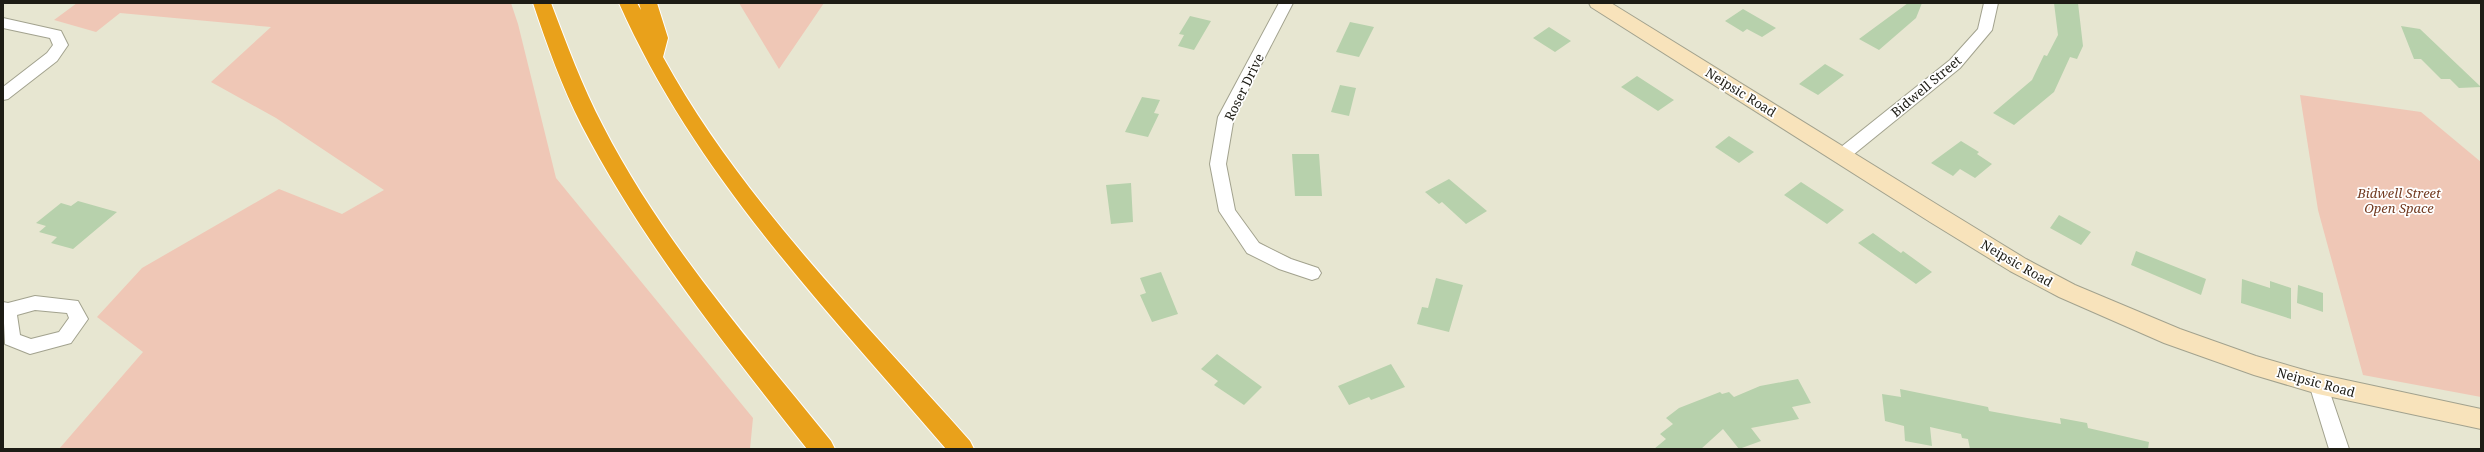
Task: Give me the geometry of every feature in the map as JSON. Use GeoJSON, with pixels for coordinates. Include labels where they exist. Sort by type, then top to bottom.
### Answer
{"type":"FeatureCollection","features":[{"type":"Feature","properties":{"kind":"highway"},"geometry":{"type":"LineString","coordinates":[[536,3],[545,13],[565,69],[586,116],[636,203],[695,287],[822,449]]}},
{"type":"Feature","properties":{"kind":"highway"},"geometry":{"type":"LineString","coordinates":[[628,3],[654,59],[688,119],[745,198],[962,449]]}},
{"type":"Feature","properties":{"kind":"highway"},"geometry":{"type":"LineString","coordinates":[[648,3],[658,38],[654,59]]}},
{"type":"Feature","properties":{"kind":"street","name":"Roser Drive"},"geometry":{"type":"LineString","coordinates":[[1286,3],[1226,117],[1218,164],[1227,211],[1253,248],[1285,264],[1312,273]]}},
{"type":"Feature","properties":{"kind":"street","name":"Neipsic Road"},"geometry":{"type":"LineString","coordinates":[[1598,3],[2018,265],[2067,291],[2172,336],[2254,365],[2318,384],[2481,419]]}},
{"type":"Feature","properties":{"kind":"street","name":"Bidwell Street"},"geometry":{"type":"LineString","coordinates":[[1842,155],[1955,64],[1985,30],[1991,3]]}},
{"type":"Feature","properties":{"kind":"street"},"geometry":{"type":"LineString","coordinates":[[3,23],[56,34],[61,45],[52,57],[3,95]]}},
{"type":"Feature","properties":{"kind":"street"},"geometry":{"type":"LineString","coordinates":[[2318,384],[2339,449]]}},
{"type":"Feature","properties":{"kind":"green space"},"geometry":{"type":"Polygon","coordinates":[[[77,3],[511,3],[518,24],[556,178],[753,418],[750,449],[59,449],[143,352],[97,317],[142,268],[279,189],[342,214],[384,190],[276,118],[211,82],[271,27],[120,13],[96,32],[54,20],[77,3]]]}},
{"type":"Feature","properties":{"kind":"green space"},"geometry":{"type":"Polygon","coordinates":[[[739,3],[824,3],[779,69],[739,3]]]}},
{"type":"Feature","properties":{"kind":"green space","name":"Bidwell Street Open Space"},"geometry":{"type":"Polygon","coordinates":[[[2300,95],[2421,112],[2481,162],[2481,397],[2363,375],[2318,210],[2300,95]]]}},
{"type":"Feature","properties":{"kind":"building"},"geometry":{"type":"Polygon","coordinates":[[[1908,3],[1922,3],[1916,18],[1879,50],[1859,39],[1908,3]]]}},
{"type":"Feature","properties":{"kind":"building"},"geometry":{"type":"Polygon","coordinates":[[[2054,3],[2078,3],[2083,46],[2077,59],[2070,57],[2054,92],[2014,125],[1993,113],[2032,80],[2044,55],[2047,56],[2058,35],[2054,3]]]}},
{"type":"Feature","properties":{"kind":"building"},"geometry":{"type":"Polygon","coordinates":[[[1743,9],[1776,28],[1762,37],[1747,29],[1743,32],[1725,21],[1743,9]]]}},
{"type":"Feature","properties":{"kind":"building"},"geometry":{"type":"Polygon","coordinates":[[[1190,16],[1211,21],[1194,50],[1178,46],[1184,35],[1179,34],[1190,16]]]}},
{"type":"Feature","properties":{"kind":"building"},"geometry":{"type":"Polygon","coordinates":[[[1350,22],[1374,27],[1359,57],[1336,52],[1350,22]]]}},
{"type":"Feature","properties":{"kind":"building"},"geometry":{"type":"Polygon","coordinates":[[[2401,26],[2420,29],[2481,87],[2459,88],[2450,79],[2441,79],[2421,59],[2414,59],[2401,26]]]}},
{"type":"Feature","properties":{"kind":"building"},"geometry":{"type":"Polygon","coordinates":[[[1549,27],[1571,41],[1555,52],[1533,38],[1549,27]]]}},
{"type":"Feature","properties":{"kind":"building"},"geometry":{"type":"Polygon","coordinates":[[[1825,64],[1844,75],[1818,95],[1799,84],[1825,64]]]}},
{"type":"Feature","properties":{"kind":"building"},"geometry":{"type":"Polygon","coordinates":[[[1637,76],[1674,100],[1658,111],[1621,87],[1637,76]]]}},
{"type":"Feature","properties":{"kind":"building"},"geometry":{"type":"Polygon","coordinates":[[[1340,85],[1356,88],[1349,116],[1331,112],[1340,85]]]}},
{"type":"Feature","properties":{"kind":"building"},"geometry":{"type":"Polygon","coordinates":[[[1142,97],[1160,100],[1154,113],[1159,114],[1148,137],[1125,132],[1142,97]]]}},
{"type":"Feature","properties":{"kind":"building"},"geometry":{"type":"Polygon","coordinates":[[[1729,136],[1754,152],[1739,163],[1715,147],[1729,136]]]}},
{"type":"Feature","properties":{"kind":"building"},"geometry":{"type":"Polygon","coordinates":[[[1961,141],[1979,152],[1977,154],[1992,164],[1975,178],[1960,169],[1953,176],[1931,163],[1961,141]]]}},
{"type":"Feature","properties":{"kind":"building"},"geometry":{"type":"Polygon","coordinates":[[[1292,154],[1319,154],[1322,196],[1295,196],[1292,154]]]}},
{"type":"Feature","properties":{"kind":"building"},"geometry":{"type":"Polygon","coordinates":[[[1449,179],[1487,211],[1466,224],[1442,202],[1439,204],[1425,192],[1449,179]]]}},
{"type":"Feature","properties":{"kind":"building"},"geometry":{"type":"Polygon","coordinates":[[[1801,182],[1844,210],[1827,224],[1784,195],[1801,182]]]}},
{"type":"Feature","properties":{"kind":"building"},"geometry":{"type":"Polygon","coordinates":[[[1131,183],[1133,222],[1111,224],[1106,185],[1131,183]]]}},
{"type":"Feature","properties":{"kind":"building"},"geometry":{"type":"Polygon","coordinates":[[[78,201],[117,212],[73,249],[51,243],[57,237],[39,232],[46,226],[36,223],[61,203],[71,206],[78,201]]]}},
{"type":"Feature","properties":{"kind":"building"},"geometry":{"type":"Polygon","coordinates":[[[2059,215],[2091,232],[2081,245],[2050,228],[2059,215]]]}},
{"type":"Feature","properties":{"kind":"building"},"geometry":{"type":"Polygon","coordinates":[[[1873,233],[1901,253],[1903,251],[1932,272],[1916,284],[1858,243],[1873,233]]]}},
{"type":"Feature","properties":{"kind":"building"},"geometry":{"type":"Polygon","coordinates":[[[2136,251],[2206,279],[2201,295],[2131,265],[2136,251]]]}},
{"type":"Feature","properties":{"kind":"building"},"geometry":{"type":"Polygon","coordinates":[[[1161,272],[1178,314],[1152,322],[1140,295],[1146,293],[1140,278],[1161,272]]]}},
{"type":"Feature","properties":{"kind":"building"},"geometry":{"type":"Polygon","coordinates":[[[1436,278],[1463,285],[1449,332],[1417,324],[1422,307],[1428,308],[1436,278]]]}},
{"type":"Feature","properties":{"kind":"building"},"geometry":{"type":"Polygon","coordinates":[[[2242,279],[2270,288],[2270,281],[2291,288],[2291,319],[2241,303],[2242,279]]]}},
{"type":"Feature","properties":{"kind":"building"},"geometry":{"type":"Polygon","coordinates":[[[2298,285],[2323,293],[2323,312],[2297,303],[2298,285]]]}},
{"type":"Feature","properties":{"kind":"building"},"geometry":{"type":"Polygon","coordinates":[[[1217,354],[1262,387],[1244,405],[1214,385],[1218,381],[1201,369],[1217,354]]]}},
{"type":"Feature","properties":{"kind":"building"},"geometry":{"type":"Polygon","coordinates":[[[1391,364],[1405,387],[1371,400],[1369,397],[1349,405],[1338,386],[1391,364]]]}},
{"type":"Feature","properties":{"kind":"building"},"geometry":{"type":"Polygon","coordinates":[[[1798,379],[1811,403],[1792,407],[1799,419],[1751,428],[1761,441],[1739,449],[1723,429],[1701,449],[1654,449],[1666,439],[1660,434],[1673,424],[1666,418],[1679,408],[1720,392],[1722,394],[1729,392],[1734,397],[1760,386],[1798,379]]]}},
{"type":"Feature","properties":{"kind":"building"},"geometry":{"type":"Polygon","coordinates":[[[1900,389],[1988,407],[1989,411],[2061,424],[2060,418],[2087,423],[2088,428],[2149,442],[2148,449],[1970,449],[1968,439],[1962,438],[1961,434],[1930,427],[1932,446],[1905,441],[1904,426],[1885,421],[1882,394],[1901,397],[1900,389]]]}}]}
